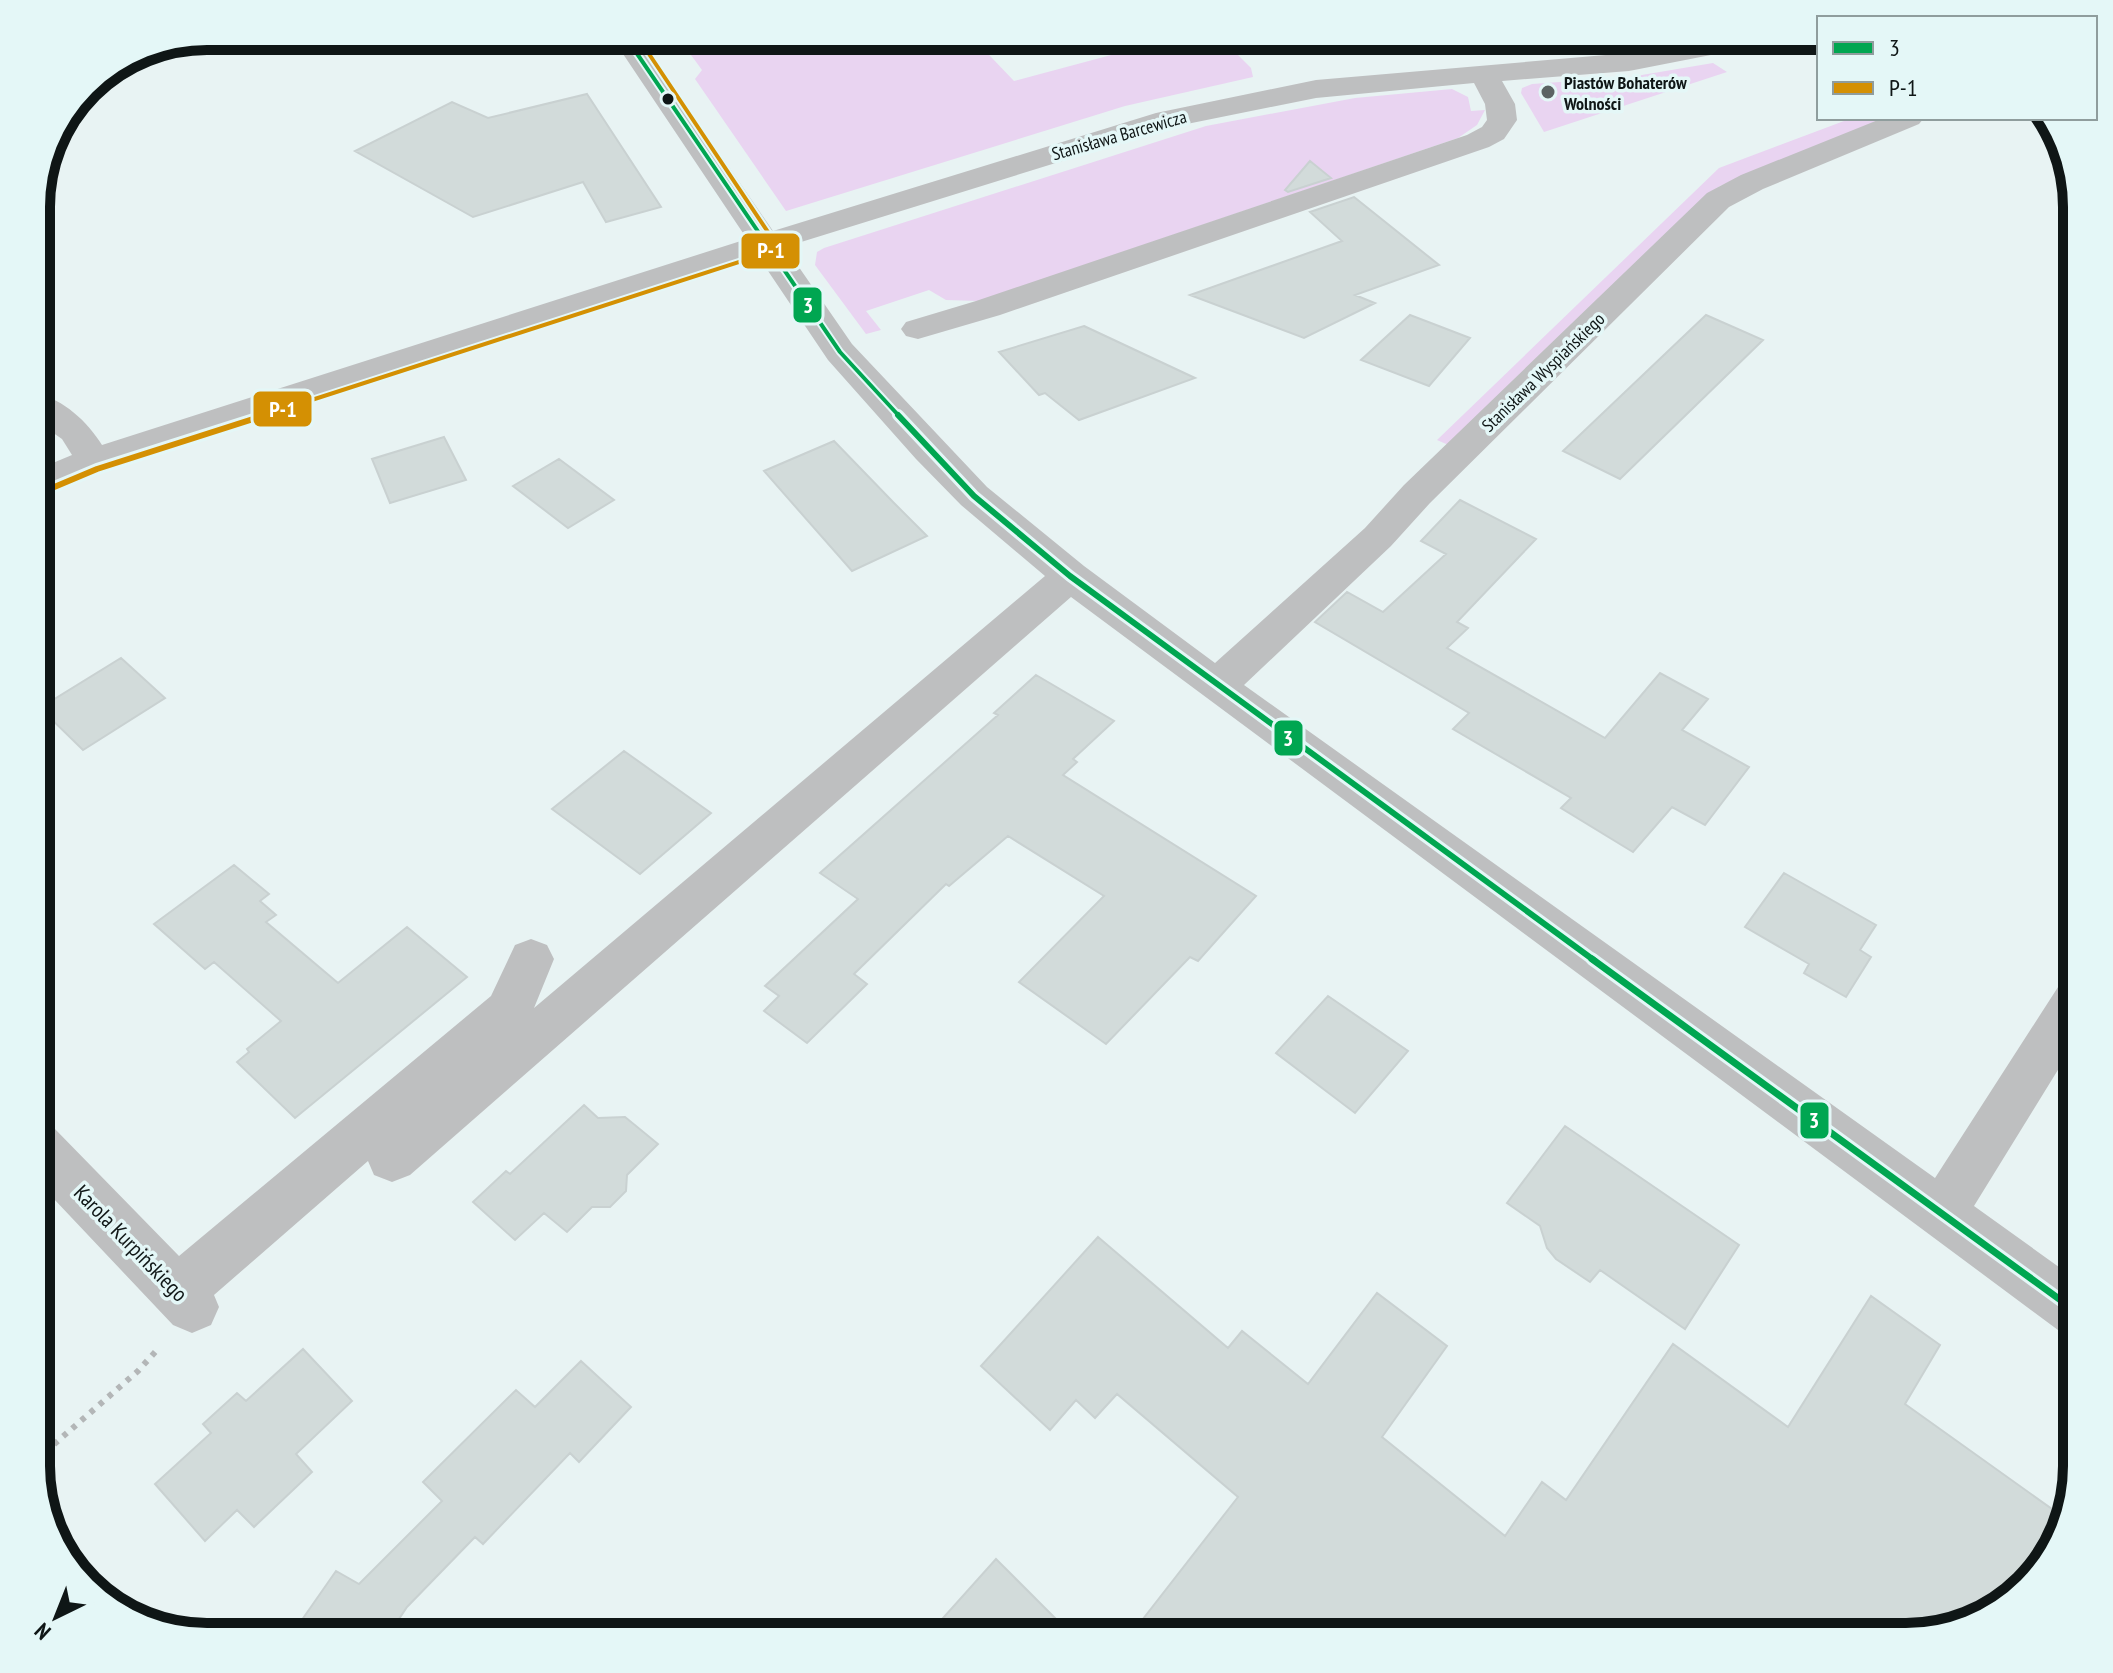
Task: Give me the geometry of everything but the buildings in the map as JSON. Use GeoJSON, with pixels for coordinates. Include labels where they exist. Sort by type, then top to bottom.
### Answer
{"type":"FeatureCollection","features":[{"type":"Feature","properties":{"kind":"street"},"geometry":{"type":"LineString","coordinates":[[634,50],[840,352],[974,496],[1070,576],[1217,686],[2063,1302]]}},
{"type":"Feature","properties":{"kind":"street","name":"Stanisława Barcewicza"},"geometry":{"type":"LineString","coordinates":[[50,478],[94,460],[764,244],[1166,119],[1316,89],[1629,62],[1693,50]]}},
{"type":"Feature","properties":{"kind":"street"},"geometry":{"type":"LineString","coordinates":[[918,329],[1478,141],[1493,133],[1502,120],[1500,104],[1483,73]]}},
{"type":"Feature","properties":{"kind":"street","name":"Stanisława Wyspiańskiego"},"geometry":{"type":"LineString","coordinates":[[1217,686],[1378,537],[1417,494],[1718,200],[1752,182],[1904,120]]}},
{"type":"Feature","properties":{"kind":"street"},"geometry":{"type":"LineString","coordinates":[[50,414],[75,431],[94,460]]}},
{"type":"Feature","properties":{"kind":"street"},"geometry":{"type":"LineString","coordinates":[[392,1159],[1070,576]]}},
{"type":"Feature","properties":{"kind":"street"},"geometry":{"type":"LineString","coordinates":[[185,1300],[509,1010],[531,959]]}},
{"type":"Feature","properties":{"kind":"street"},"geometry":{"type":"LineString","coordinates":[[1942,1212],[2063,1020]]}},
{"type":"Feature","properties":{"kind":"street","name":"Karola Kurpińskiego"},"geometry":{"type":"LineString","coordinates":[[50,1159],[185,1300]]}},
{"type":"Feature","properties":{"kind":"path"},"geometry":{"type":"LineString","coordinates":[[50,1448],[138,1371],[185,1300]]}},
{"type":"Feature","properties":{"kind":"shaded area"},"geometry":{"type":"Polygon","coordinates":[[[687,50],[984,50],[1014,81],[1130,50],[1233,50],[1251,68],[1253,77],[1125,106],[786,211],[695,79],[702,70],[687,50]]]}},
{"type":"Feature","properties":{"kind":"shaded area"},"geometry":{"type":"Polygon","coordinates":[[[1045,50],[1095,50],[1077,53],[1045,50]]]}},
{"type":"Feature","properties":{"kind":"shaded area"},"geometry":{"type":"Polygon","coordinates":[[[1713,63],[1727,72],[1544,132],[1521,93],[1522,88],[1532,84],[1630,77],[1713,63]]]}},
{"type":"Feature","properties":{"kind":"shaded area"},"geometry":{"type":"Polygon","coordinates":[[[1452,89],[1468,97],[1471,111],[1485,110],[1477,125],[1458,138],[979,301],[946,300],[929,290],[866,311],[881,330],[866,334],[815,265],[817,252],[824,248],[1206,126],[1355,98],[1452,89]]]}},
{"type":"Feature","properties":{"kind":"shaded area"},"geometry":{"type":"Polygon","coordinates":[[[1847,120],[1881,120],[1720,186],[1703,199],[1453,447],[1437,440],[1719,168],[1847,120]]]}},
{"type":"Feature","properties":{"kind":"transit line","name":"3"},"geometry":{"type":"LineString","coordinates":[[635,50],[840,352],[974,496],[1070,576],[1217,686],[2063,1302]]}},
{"type":"Feature","properties":{"kind":"transit line","name":"P-1"},"geometry":{"type":"LineString","coordinates":[[50,489],[97,469],[770,252],[774,245],[772,238],[646,50]]}},
{"type":"Feature","properties":{"kind":"place","name":"Piastów Bohaterów Wolności"},"geometry":{"type":"Point","coordinates":[1548,92]}}]}
